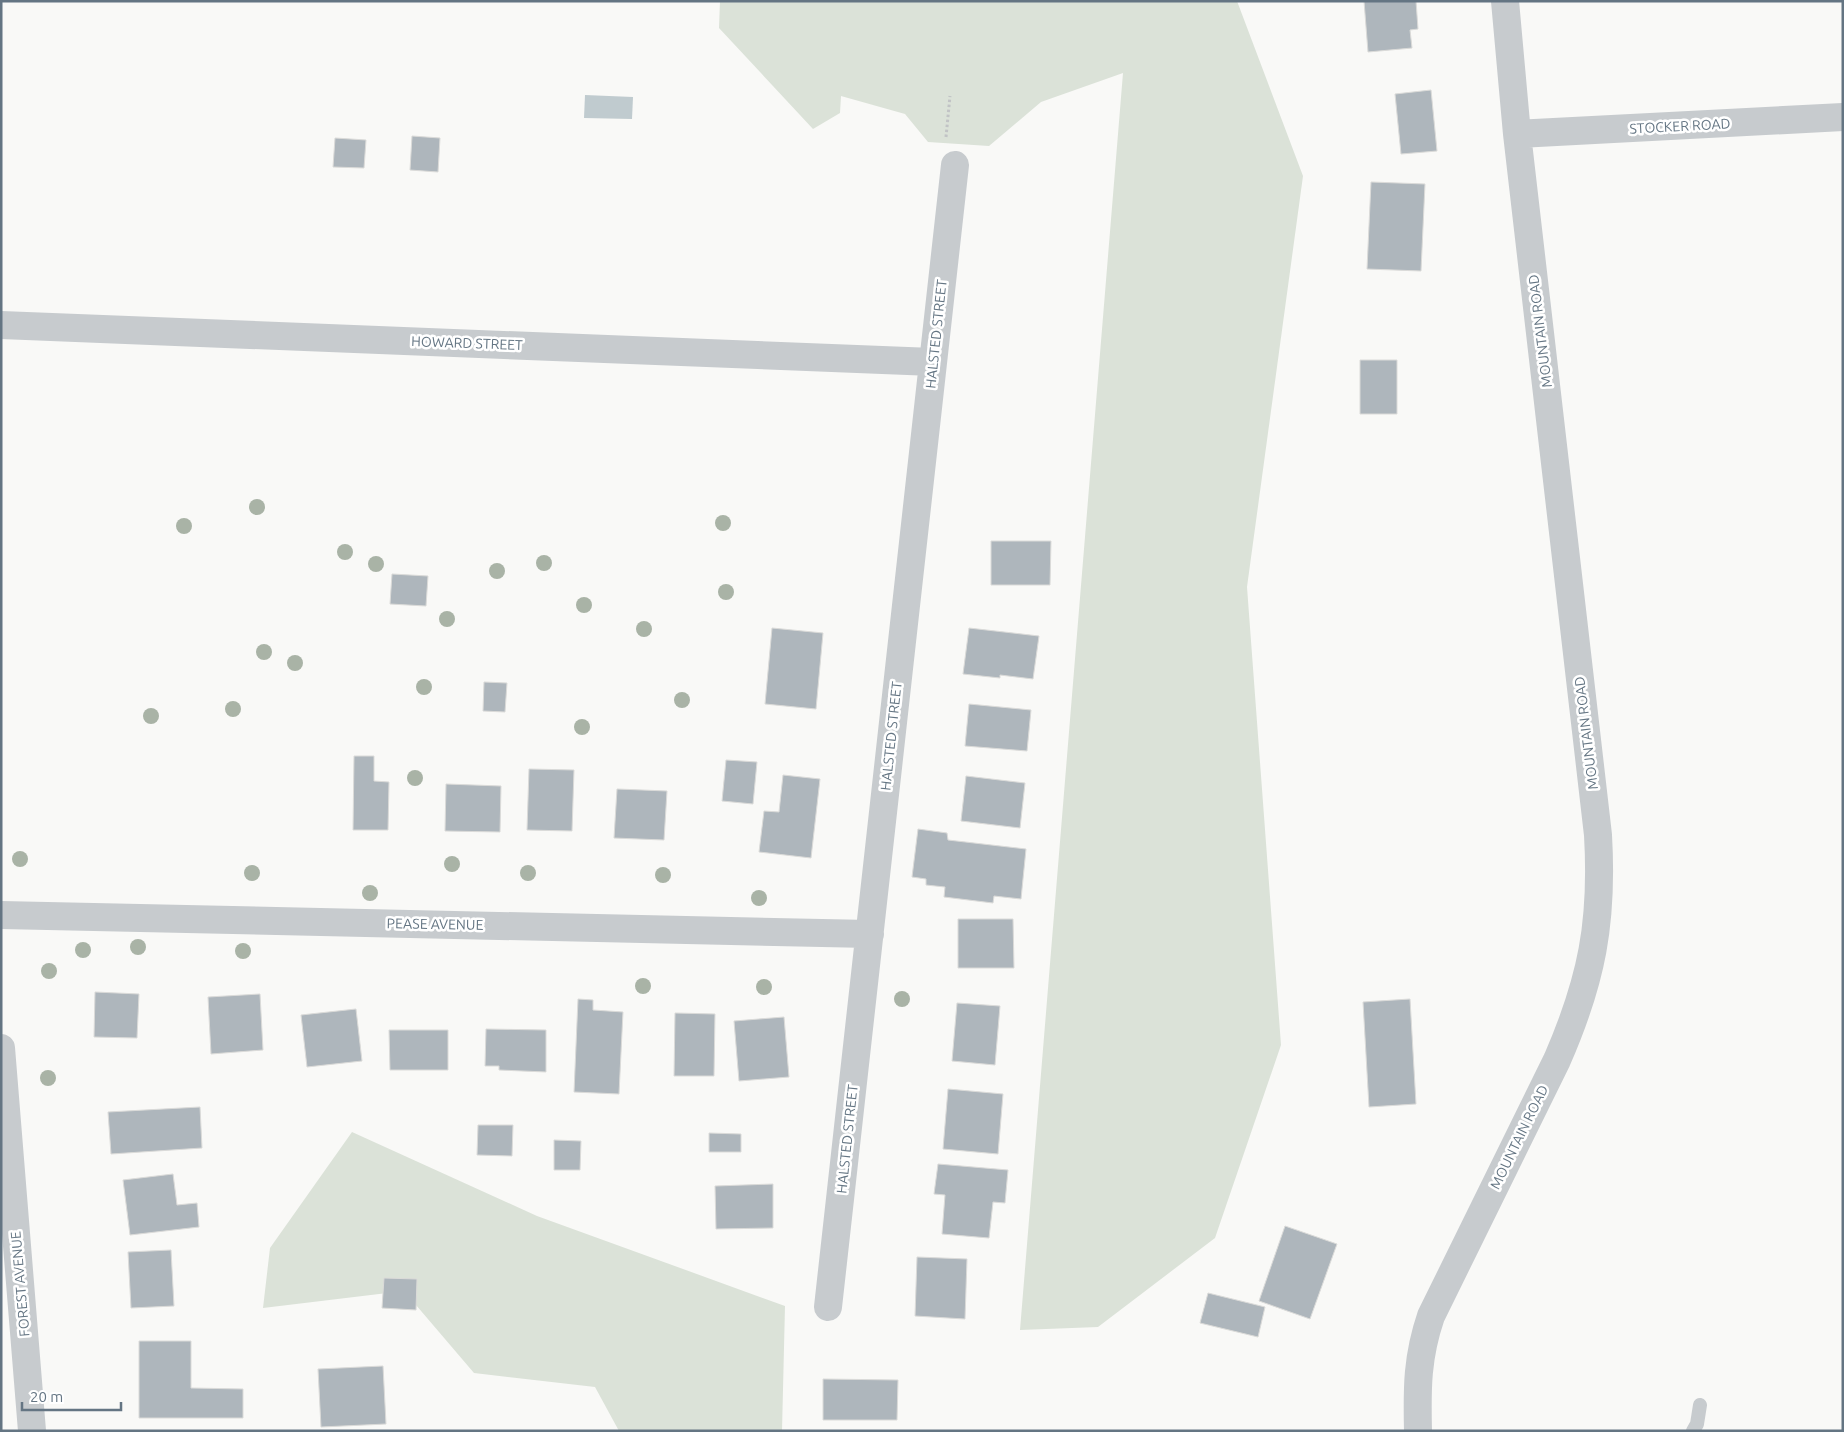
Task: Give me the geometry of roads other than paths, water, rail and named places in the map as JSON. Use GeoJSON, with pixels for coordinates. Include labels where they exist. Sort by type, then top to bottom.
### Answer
{"type":"FeatureCollection","features":[{"type":"Feature","properties":{"kind":"street","name":"MOUNTAIN ROAD"},"geometry":{"type":"LineString","coordinates":[[1418,1431],[1418,1372],[1429,1324],[1557,1060],[1573,1023],[1586,985],[1599,910],[1600,872],[1598,835],[1517,134],[1505,1]]}},
{"type":"Feature","properties":{"kind":"street","name":"STOCKER ROAD"},"geometry":{"type":"LineString","coordinates":[[1517,134],[1843,117]]}},
{"type":"Feature","properties":{"kind":"street","name":"HALSTED STREET"},"geometry":{"type":"LineString","coordinates":[[828,1308],[955,165]]}},
{"type":"Feature","properties":{"kind":"street","name":"HOWARD STREET"},"geometry":{"type":"LineString","coordinates":[[1,325],[933,362]]}},
{"type":"Feature","properties":{"kind":"street","name":"PEASE AVENUE"},"geometry":{"type":"LineString","coordinates":[[1,915],[870,934]]}},
{"type":"Feature","properties":{"kind":"street","name":"FOREST AVENUE"},"geometry":{"type":"LineString","coordinates":[[1,1048],[32,1431]]}},
{"type":"Feature","properties":{"kind":"lane"},"geometry":{"type":"LineString","coordinates":[[1693,1431],[1697,1424],[1700,1405]]}}]}
